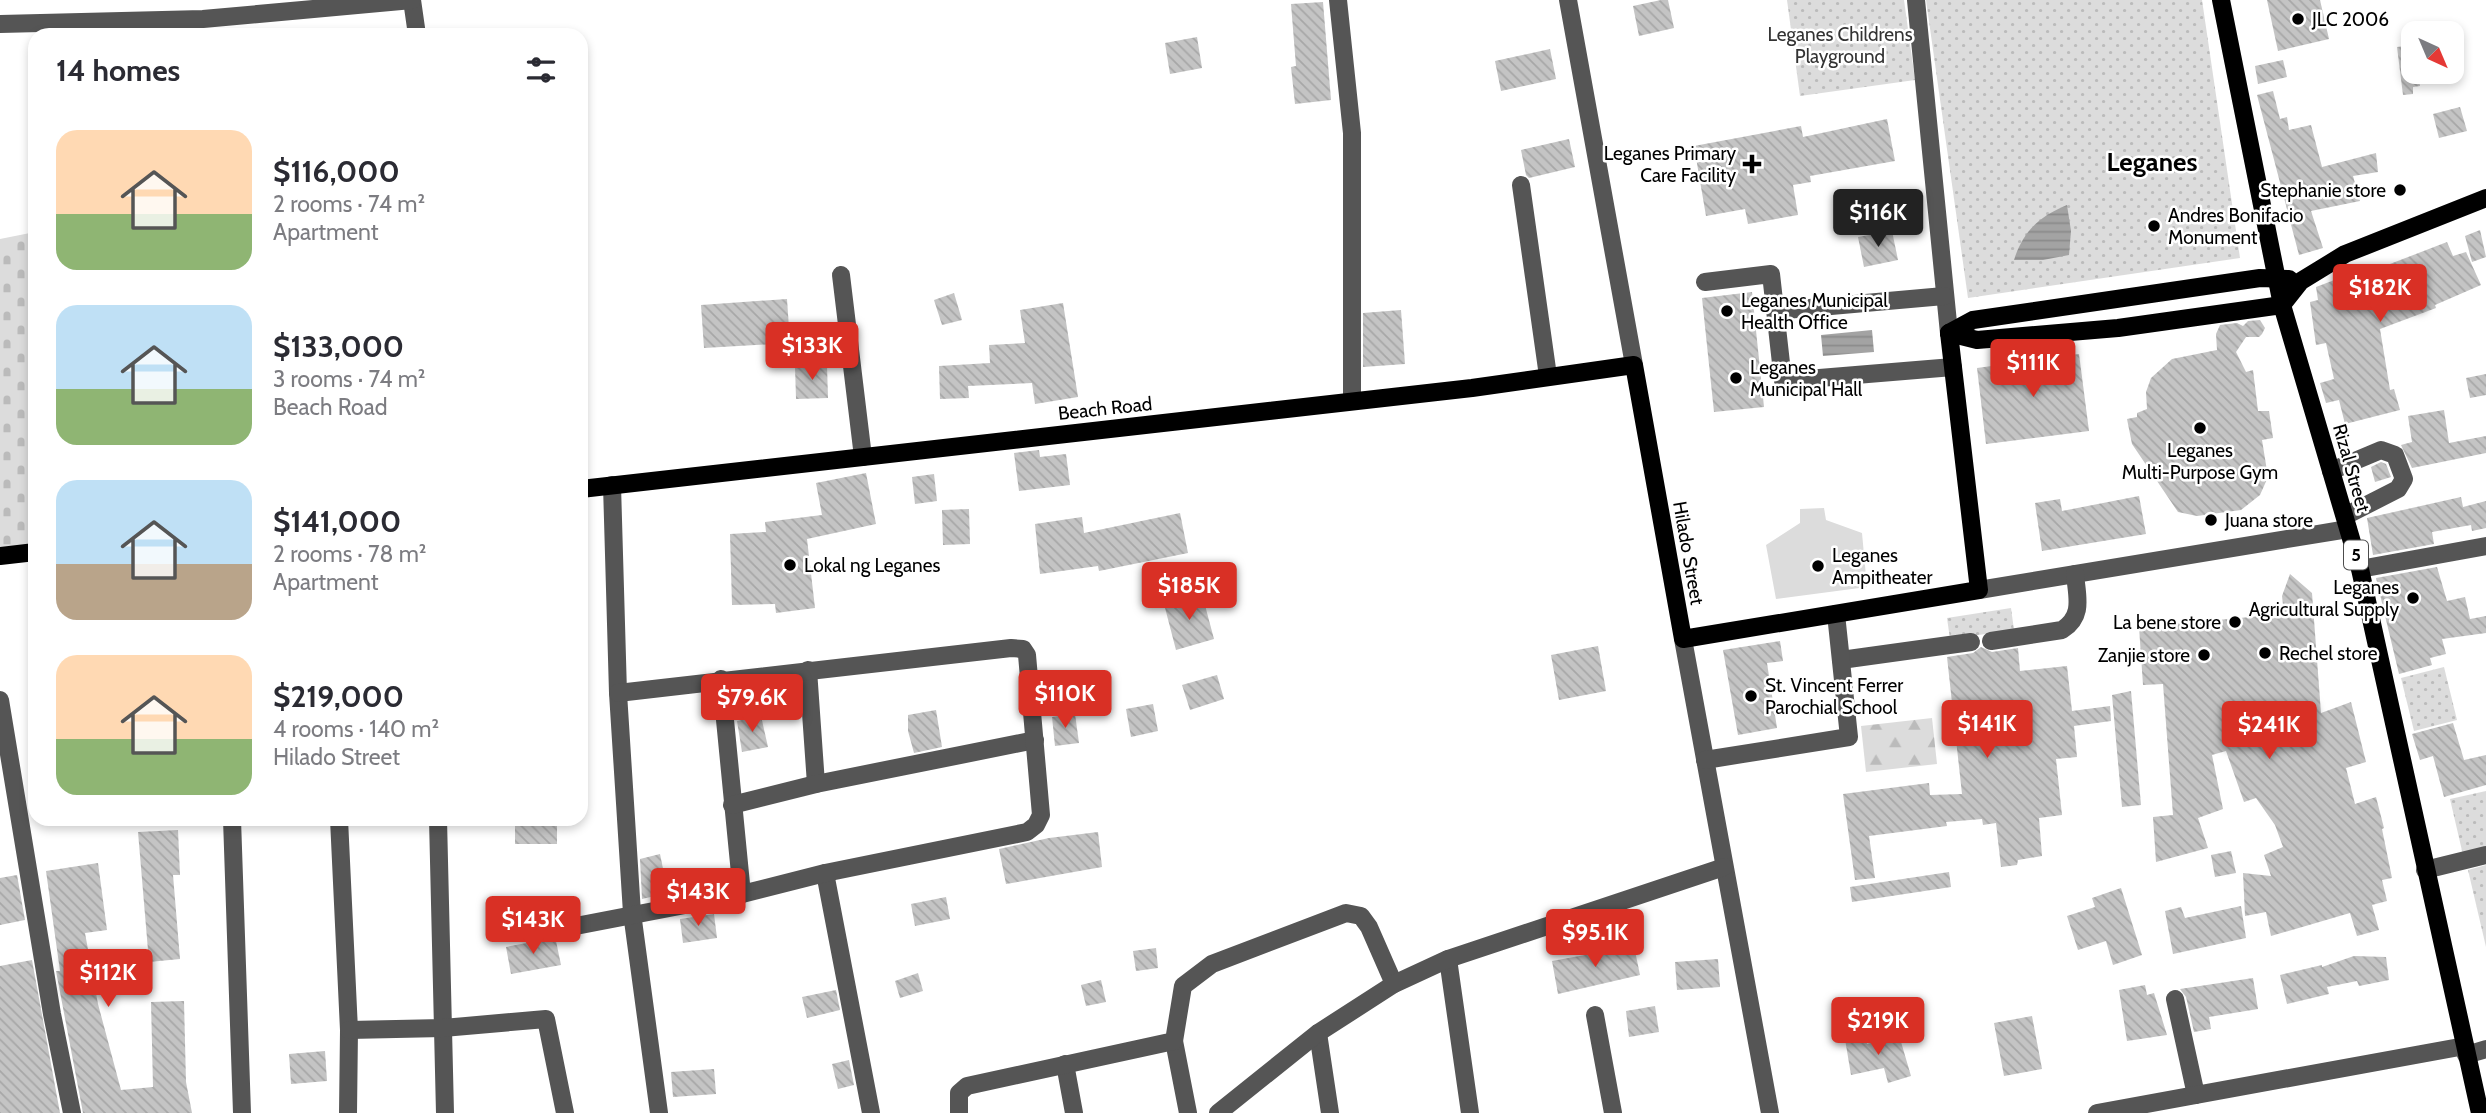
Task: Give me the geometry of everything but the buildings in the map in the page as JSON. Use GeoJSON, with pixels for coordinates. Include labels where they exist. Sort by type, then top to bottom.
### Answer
{"type":"FeatureCollection","features":[{"type":"Feature","properties":{"kind":"main road","name":"Rizal Street"},"geometry":{"type":"LineString","coordinates":[[2221,0],[2282,306],[2360,569],[2480,1113]]}},
{"type":"Feature","properties":{"kind":"main road"},"geometry":{"type":"LineString","coordinates":[[1950,333],[1977,340],[2003,338],[2118,328],[2282,306],[2301,281],[2345,254],[2486,198]]}},
{"type":"Feature","properties":{"kind":"main road"},"geometry":{"type":"LineString","coordinates":[[1950,333],[1973,320],[2278,276],[2301,281]]}},
{"type":"Feature","properties":{"kind":"main road"},"geometry":{"type":"LineString","coordinates":[[1683,639],[1979,590],[1950,333]]}},
{"type":"Feature","properties":{"kind":"main road","name":"Beach Road"},"geometry":{"type":"LineString","coordinates":[[588,488],[1352,401],[1634,365]]}},
{"type":"Feature","properties":{"kind":"main road","name":"Hilado Street"},"geometry":{"type":"LineString","coordinates":[[1634,365],[1683,639]]}},
{"type":"Feature","properties":{"kind":"main road"},"geometry":{"type":"LineString","coordinates":[[0,556],[28,553]]}},
{"type":"Feature","properties":{"kind":"street"},"geometry":{"type":"LineString","coordinates":[[0,24],[203,19],[412,0],[416,28]]}},
{"type":"Feature","properties":{"kind":"street"},"geometry":{"type":"LineString","coordinates":[[1338,0],[1352,134],[1352,401]]}},
{"type":"Feature","properties":{"kind":"street","name":"Hilado Street"},"geometry":{"type":"LineString","coordinates":[[1568,0],[1634,365]]}},
{"type":"Feature","properties":{"kind":"street"},"geometry":{"type":"LineString","coordinates":[[1916,0],[1944,296],[1950,333]]}},
{"type":"Feature","properties":{"kind":"street"},"geometry":{"type":"LineString","coordinates":[[1521,185],[1548,376]]}},
{"type":"Feature","properties":{"kind":"street"},"geometry":{"type":"LineString","coordinates":[[1704,282],[1771,274],[1783,381],[1953,368]]}},
{"type":"Feature","properties":{"kind":"street"},"geometry":{"type":"LineString","coordinates":[[841,275],[863,457]]}},
{"type":"Feature","properties":{"kind":"street"},"geometry":{"type":"LineString","coordinates":[[1775,311],[1944,296]]}},
{"type":"Feature","properties":{"kind":"street"},"geometry":{"type":"LineString","coordinates":[[1979,590],[2346,522],[2398,489],[2404,479],[2395,455],[2381,450],[2331,471]]}},
{"type":"Feature","properties":{"kind":"street"},"geometry":{"type":"LineString","coordinates":[[612,485],[618,693],[632,913],[659,1113]]}},
{"type":"Feature","properties":{"kind":"street"},"geometry":{"type":"LineString","coordinates":[[2360,569],[2486,546]]}},
{"type":"Feature","properties":{"kind":"street"},"geometry":{"type":"LineString","coordinates":[[1991,641],[2062,630],[2071,624],[2079,612],[2075,574]]}},
{"type":"Feature","properties":{"kind":"street"},"geometry":{"type":"LineString","coordinates":[[1705,760],[1849,737],[1836,614]]}},
{"type":"Feature","properties":{"kind":"street","name":"Hilado Street"},"geometry":{"type":"LineString","coordinates":[[1683,639],[1770,1113]]}},
{"type":"Feature","properties":{"kind":"street"},"geometry":{"type":"LineString","coordinates":[[1841,660],[1902,660],[1971,642]]}},
{"type":"Feature","properties":{"kind":"street"},"geometry":{"type":"LineString","coordinates":[[555,930],[632,913],[742,894],[825,873],[1027,832],[1036,825],[1041,815],[1027,655],[1023,649],[721,679],[618,693]]}},
{"type":"Feature","properties":{"kind":"street"},"geometry":{"type":"LineString","coordinates":[[808,670],[816,784]]}},
{"type":"Feature","properties":{"kind":"street"},"geometry":{"type":"LineString","coordinates":[[721,679],[742,894]]}},
{"type":"Feature","properties":{"kind":"street"},"geometry":{"type":"LineString","coordinates":[[0,700],[52,1013],[72,1113]]}},
{"type":"Feature","properties":{"kind":"street"},"geometry":{"type":"LineString","coordinates":[[732,805],[816,784],[1035,740]]}},
{"type":"Feature","properties":{"kind":"street"},"geometry":{"type":"LineString","coordinates":[[232,826],[242,1113]]}},
{"type":"Feature","properties":{"kind":"street"},"geometry":{"type":"LineString","coordinates":[[340,826],[349,1030],[348,1113]]}},
{"type":"Feature","properties":{"kind":"street"},"geometry":{"type":"LineString","coordinates":[[438,826],[445,1113]]}},
{"type":"Feature","properties":{"kind":"street"},"geometry":{"type":"LineString","coordinates":[[2425,870],[2486,855]]}},
{"type":"Feature","properties":{"kind":"street"},"geometry":{"type":"LineString","coordinates":[[1218,1113],[1318,1033],[1394,984],[1448,958],[1724,867]]}},
{"type":"Feature","properties":{"kind":"street"},"geometry":{"type":"LineString","coordinates":[[825,873],[871,1113]]}},
{"type":"Feature","properties":{"kind":"street"},"geometry":{"type":"LineString","coordinates":[[1188,1113],[1174,1041],[1183,986],[1212,964],[1346,914],[1360,916],[1369,927],[1394,984]]}},
{"type":"Feature","properties":{"kind":"street"},"geometry":{"type":"LineString","coordinates":[[1448,958],[1470,1113]]}},
{"type":"Feature","properties":{"kind":"street"},"geometry":{"type":"LineString","coordinates":[[2175,999],[2196,1095]]}},
{"type":"Feature","properties":{"kind":"street"},"geometry":{"type":"LineString","coordinates":[[1594,1014],[1613,1113]]}},
{"type":"Feature","properties":{"kind":"street"},"geometry":{"type":"LineString","coordinates":[[349,1030],[443,1028],[546,1019],[565,1113]]}},
{"type":"Feature","properties":{"kind":"street"},"geometry":{"type":"LineString","coordinates":[[1318,1033],[1330,1113]]}},
{"type":"Feature","properties":{"kind":"street"},"geometry":{"type":"LineString","coordinates":[[959,1113],[959,1093],[967,1086],[1174,1041]]}},
{"type":"Feature","properties":{"kind":"street"},"geometry":{"type":"LineString","coordinates":[[2097,1113],[2466,1050],[2486,1049]]}},
{"type":"Feature","properties":{"kind":"street"},"geometry":{"type":"LineString","coordinates":[[1065,1064],[1074,1113]]}},
{"type":"Feature","properties":{"kind":"green space","name":"Leganes Childrens Playground"},"geometry":{"type":"Polygon","coordinates":[[[1787,0],[1904,0],[1915,80],[1800,96],[1787,0]]]}},
{"type":"Feature","properties":{"kind":"green space"},"geometry":{"type":"Polygon","coordinates":[[[1926,0],[2202,0],[2240,258],[1968,298],[1926,0]]]}},
{"type":"Feature","properties":{"kind":"green space"},"geometry":{"type":"Polygon","coordinates":[[[28,233],[28,546],[0,548],[0,239],[28,233]]]}},
{"type":"Feature","properties":{"kind":"green space","name":"Leganes Ampitheater"},"geometry":{"type":"Polygon","coordinates":[[[1824,508],[1826,520],[1862,533],[1867,587],[1776,599],[1766,545],[1800,523],[1800,509],[1824,508]]]}},
{"type":"Feature","properties":{"kind":"green space"},"geometry":{"type":"Polygon","coordinates":[[[2011,608],[2014,630],[1950,639],[1947,618],[2011,608]]]}},
{"type":"Feature","properties":{"kind":"green space"},"geometry":{"type":"Polygon","coordinates":[[[2444,667],[2457,720],[2414,731],[2401,678],[2444,667]]]}},
{"type":"Feature","properties":{"kind":"green space"},"geometry":{"type":"Polygon","coordinates":[[[1932,718],[1937,764],[1866,772],[1861,726],[1932,718]]]}},
{"type":"Feature","properties":{"kind":"green space"},"geometry":{"type":"Polygon","coordinates":[[[2486,791],[2486,850],[2463,855],[2450,799],[2486,791]]]}},
{"type":"Feature","properties":{"kind":"green space"},"geometry":{"type":"Polygon","coordinates":[[[2486,865],[2486,947],[2468,870],[2486,865]]]}},
{"type":"Feature","properties":{"kind":"shaded area"},"geometry":{"type":"Polygon","coordinates":[[[2067,205],[2071,231],[2069,255],[2043,260],[2014,260],[2022,241],[2034,226],[2067,205]]]}},
{"type":"Feature","properties":{"kind":"shaded area"},"geometry":{"type":"Polygon","coordinates":[[[1872,330],[1874,352],[1823,356],[1821,335],[1872,330]]]}},
{"type":"Feature","properties":{"kind":"place","name":"JLC 2006"},"geometry":{"type":"Point","coordinates":[2298,19]}},
{"type":"Feature","properties":{"kind":"place","name":"Leganes Primary Care Facility"},"geometry":{"type":"Point","coordinates":[1752,164]}},
{"type":"Feature","properties":{"kind":"place","name":"Stephanie store"},"geometry":{"type":"Point","coordinates":[2400,190]}},
{"type":"Feature","properties":{"kind":"place","name":"Andres Bonifacio Monument"},"geometry":{"type":"Point","coordinates":[2154,226]}},
{"type":"Feature","properties":{"kind":"place","name":"Leganes Municipal Health Office"},"geometry":{"type":"Point","coordinates":[1727,311]}},
{"type":"Feature","properties":{"kind":"place","name":"Leganes Municipal Hall"},"geometry":{"type":"Point","coordinates":[1736,378]}},
{"type":"Feature","properties":{"kind":"place","name":"Leganes Multi-Purpose Gym"},"geometry":{"type":"Point","coordinates":[2200,428]}},
{"type":"Feature","properties":{"kind":"place","name":"Juana store"},"geometry":{"type":"Point","coordinates":[2211,520]}},
{"type":"Feature","properties":{"kind":"place","name":"Lokal ng Leganes"},"geometry":{"type":"Point","coordinates":[790,565]}},
{"type":"Feature","properties":{"kind":"place","name":"Leganes Ampitheater"},"geometry":{"type":"Point","coordinates":[1818,566]}},
{"type":"Feature","properties":{"kind":"place","name":"Leganes Agricultural Supply"},"geometry":{"type":"Point","coordinates":[2413,598]}},
{"type":"Feature","properties":{"kind":"place","name":"La bene store"},"geometry":{"type":"Point","coordinates":[2235,622]}},
{"type":"Feature","properties":{"kind":"place","name":"Rechel store"},"geometry":{"type":"Point","coordinates":[2265,653]}},
{"type":"Feature","properties":{"kind":"place","name":"Zanjie store"},"geometry":{"type":"Point","coordinates":[2204,655]}},
{"type":"Feature","properties":{"kind":"place","name":"St. Vincent Ferrer Parochial School"},"geometry":{"type":"Point","coordinates":[1751,696]}},
{"type":"Feature","properties":{"kind":"district","name":"Leganes"},"geometry":{"type":"Point","coordinates":[2152,162]}}]}
